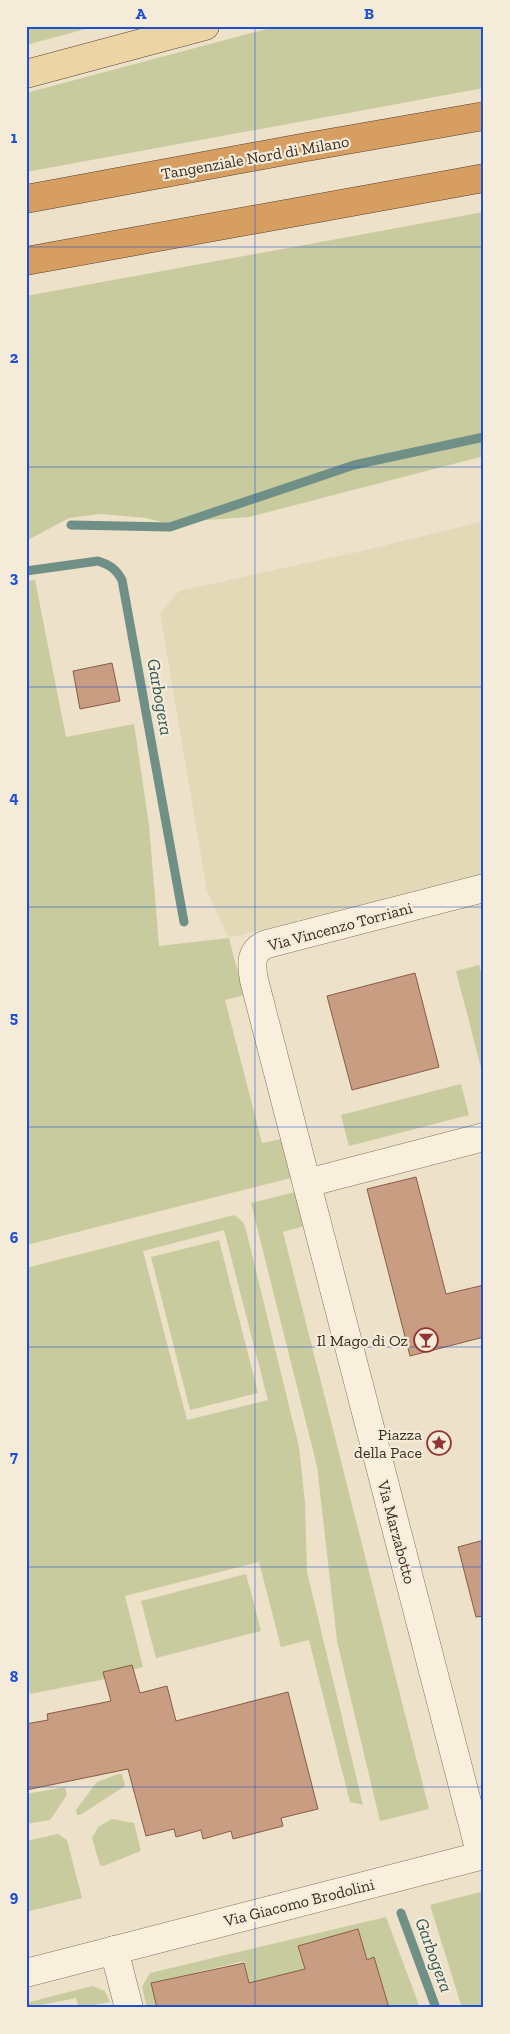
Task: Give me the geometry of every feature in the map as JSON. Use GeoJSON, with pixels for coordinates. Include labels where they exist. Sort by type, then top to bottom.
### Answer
{"type":"FeatureCollection","features":[{"type":"Feature","properties":{"kind":"highway","name":"Tangenziale Nord di Milano"},"geometry":{"type":"LineString","coordinates":[[26,199],[484,116]]}},
{"type":"Feature","properties":{"kind":"highway"},"geometry":{"type":"LineString","coordinates":[[26,261],[484,178]]}},
{"type":"Feature","properties":{"kind":"main road"},"geometry":{"type":"LineString","coordinates":[[26,74],[205,26]]}},
{"type":"Feature","properties":{"kind":"street","name":"Via Vincenzo Torriani"},"geometry":{"type":"LineString","coordinates":[[307,1183],[254,980],[253,955],[258,949],[267,944],[484,888]]}},
{"type":"Feature","properties":{"kind":"street"},"geometry":{"type":"LineString","coordinates":[[307,1183],[484,1137]]}},
{"type":"Feature","properties":{"kind":"street","name":"Via Marzabotto"},"geometry":{"type":"LineString","coordinates":[[307,1183],[482,1855]]}},
{"type":"Feature","properties":{"kind":"street","name":"Via Giacomo Brodolini"},"geometry":{"type":"LineString","coordinates":[[26,1973],[482,1855]]}},
{"type":"Feature","properties":{"kind":"street"},"geometry":{"type":"LineString","coordinates":[[114,1950],[129,2008]]}},
{"type":"Feature","properties":{"kind":"shaded area"},"geometry":{"type":"Polygon","coordinates":[[[484,521],[484,873],[229,938],[207,891],[160,613],[179,591],[362,551],[484,521]]]}},
{"type":"Feature","properties":{"kind":"green space"},"geometry":{"type":"Polygon","coordinates":[[[26,26],[97,26],[26,45],[26,26]]]}},
{"type":"Feature","properties":{"kind":"green space"},"geometry":{"type":"Polygon","coordinates":[[[278,26],[484,26],[484,88],[26,172],[26,93],[278,26]]]}},
{"type":"Feature","properties":{"kind":"green space"},"geometry":{"type":"Polygon","coordinates":[[[484,212],[484,456],[249,517],[166,523],[146,518],[100,514],[69,518],[26,541],[26,296],[484,212]]]}},
{"type":"Feature","properties":{"kind":"green space"},"geometry":{"type":"Polygon","coordinates":[[[35,580],[66,737],[134,724],[149,825],[159,946],[229,938],[244,995],[225,1000],[262,1143],[281,1139],[291,1178],[26,1245],[26,581],[35,580]]]}},
{"type":"Feature","properties":{"kind":"green space"},"geometry":{"type":"Polygon","coordinates":[[[479,965],[484,982],[484,1079],[456,971],[479,965]]]}},
{"type":"Feature","properties":{"kind":"green space"},"geometry":{"type":"Polygon","coordinates":[[[461,1084],[469,1115],[349,1146],[341,1115],[461,1084]]]}},
{"type":"Feature","properties":{"kind":"green space"},"geometry":{"type":"Polygon","coordinates":[[[295,1192],[304,1226],[283,1232],[429,1809],[380,1821],[337,1641],[317,1466],[251,1203],[295,1192]]]}},
{"type":"Feature","properties":{"kind":"green space"},"geometry":{"type":"Polygon","coordinates":[[[234,1215],[243,1222],[299,1447],[305,1503],[307,1572],[363,1805],[350,1802],[309,1640],[281,1647],[259,1562],[125,1596],[143,1667],[133,1670],[132,1665],[104,1672],[105,1679],[30,1694],[26,1673],[26,1268],[234,1215]],[[224,1230],[143,1251],[187,1420],[268,1400],[224,1230]]]}},
{"type":"Feature","properties":{"kind":"green space"},"geometry":{"type":"Polygon","coordinates":[[[219,1240],[258,1393],[190,1410],[151,1257],[219,1240]]]}},
{"type":"Feature","properties":{"kind":"green space"},"geometry":{"type":"Polygon","coordinates":[[[246,1574],[261,1631],[156,1658],[141,1601],[246,1574]]]}},
{"type":"Feature","properties":{"kind":"green space"},"geometry":{"type":"Polygon","coordinates":[[[122,1774],[125,1786],[80,1815],[77,1815],[76,1810],[97,1782],[122,1774]]]}},
{"type":"Feature","properties":{"kind":"green space"},"geometry":{"type":"Polygon","coordinates":[[[65,1787],[67,1795],[50,1820],[26,1824],[26,1794],[65,1787]]]}},
{"type":"Feature","properties":{"kind":"green space"},"geometry":{"type":"Polygon","coordinates":[[[112,1819],[134,1823],[141,1851],[103,1866],[100,1865],[92,1838],[98,1827],[112,1819]]]}},
{"type":"Feature","properties":{"kind":"green space"},"geometry":{"type":"Polygon","coordinates":[[[58,1834],[67,1840],[82,1898],[26,1912],[26,1841],[58,1834]]]}},
{"type":"Feature","properties":{"kind":"green space"},"geometry":{"type":"Polygon","coordinates":[[[484,1891],[484,2008],[462,2008],[430,1905],[484,1891]]]}},
{"type":"Feature","properties":{"kind":"green space"},"geometry":{"type":"Polygon","coordinates":[[[386,1917],[420,2008],[389,2008],[374,1958],[367,1960],[358,1929],[298,1946],[310,1988],[274,1977],[249,1983],[244,1961],[152,1983],[157,2008],[147,2008],[142,1987],[150,1973],[386,1917]]]}},
{"type":"Feature","properties":{"kind":"green space"},"geometry":{"type":"Polygon","coordinates":[[[92,1986],[105,1991],[110,2002],[79,2008],[76,1998],[26,2008],[26,2003],[92,1986]]]}},
{"type":"Feature","properties":{"kind":"building"},"geometry":{"type":"Polygon","coordinates":[[[112,663],[120,701],[80,709],[73,671],[112,663]]]}},
{"type":"Feature","properties":{"kind":"building"},"geometry":{"type":"Polygon","coordinates":[[[415,973],[439,1067],[352,1090],[327,996],[415,973]]]}},
{"type":"Feature","properties":{"kind":"building"},"geometry":{"type":"Polygon","coordinates":[[[416,1177],[446,1294],[484,1285],[484,1337],[410,1356],[367,1189],[416,1177]]]}},
{"type":"Feature","properties":{"kind":"building"},"geometry":{"type":"Polygon","coordinates":[[[484,1540],[484,1616],[476,1617],[458,1547],[484,1540]]]}},
{"type":"Feature","properties":{"kind":"building"},"geometry":{"type":"Polygon","coordinates":[[[132,1665],[140,1693],[167,1686],[176,1721],[288,1692],[318,1809],[281,1818],[283,1826],[233,1839],[231,1831],[203,1839],[201,1830],[176,1837],[174,1829],[146,1836],[128,1769],[26,1790],[26,1724],[48,1720],[47,1714],[111,1701],[103,1672],[132,1665]]]}},
{"type":"Feature","properties":{"kind":"building"},"geometry":{"type":"Polygon","coordinates":[[[358,1929],[367,1960],[374,1957],[389,2008],[157,2008],[151,1983],[244,1963],[249,1983],[305,1969],[298,1946],[358,1929]]]}},
{"type":"Feature","properties":{"kind":"waterway"},"geometry":{"type":"LineString","coordinates":[[71,525],[170,527],[354,465],[484,437]]}},
{"type":"Feature","properties":{"kind":"waterway","name":"Garbogera"},"geometry":{"type":"LineString","coordinates":[[26,571],[98,561],[112,568],[122,580],[184,922]]}},
{"type":"Feature","properties":{"kind":"waterway","name":"Garbogera"},"geometry":{"type":"LineString","coordinates":[[401,1913],[436,2008]]}},
{"type":"Feature","properties":{"kind":"place","name":"Il Mago di Oz"},"geometry":{"type":"Point","coordinates":[426,1340]}},
{"type":"Feature","properties":{"kind":"place","name":"Piazza della Pace"},"geometry":{"type":"Point","coordinates":[439,1443]}}]}
